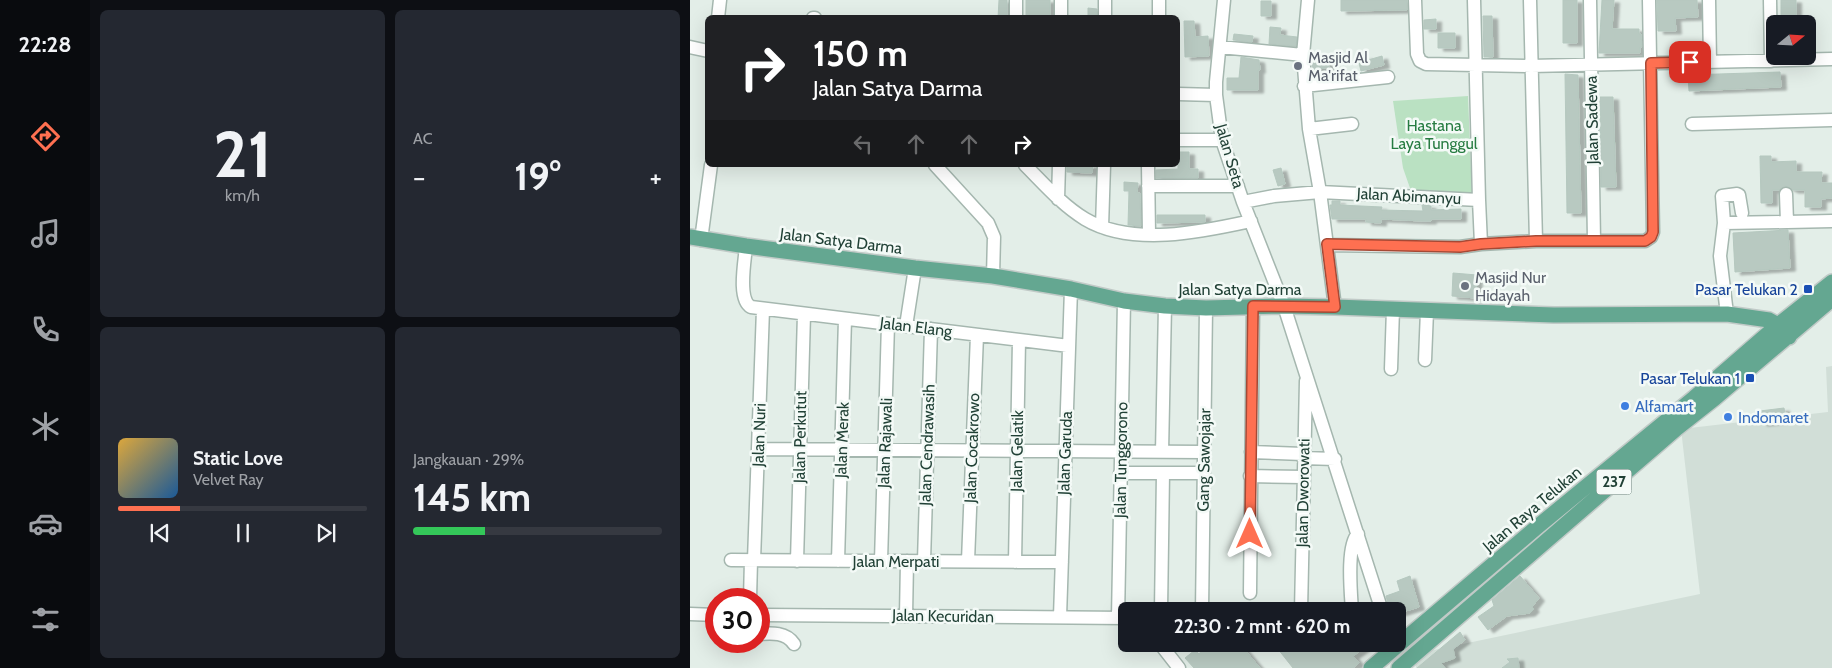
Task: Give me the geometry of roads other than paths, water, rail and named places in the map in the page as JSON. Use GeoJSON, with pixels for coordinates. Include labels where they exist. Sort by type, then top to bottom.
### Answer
{"type":"FeatureCollection","features":[{"type":"Feature","properties":{"kind":"main road","name":"Jalan Satya Darma"},"geometry":{"type":"LineString","coordinates":[[696,239],[915,268],[993,276],[1071,289],[1124,301],[1165,306],[1206,308],[1253,306],[1335,307],[1554,315],[1728,314],[1769,320],[1778,325]]}},
{"type":"Feature","properties":{"kind":"main road","name":"Jalan Raya Telukan"},"geometry":{"type":"LineString","coordinates":[[1406,637],[1694,398],[1778,325],[1832,282]]}},
{"type":"Feature","properties":{"kind":"main road","name":"Jalan Raya Telukan"},"geometry":{"type":"LineString","coordinates":[[1401,667],[1678,428],[1789,337],[1832,299]]}},
{"type":"Feature","properties":{"kind":"main road"},"geometry":{"type":"LineString","coordinates":[[1778,325],[1789,337]]}},
{"type":"Feature","properties":{"kind":"main road","name":"Jalan Raya Telukan"},"geometry":{"type":"LineString","coordinates":[[1371,668],[1388,652]]}},
{"type":"Feature","properties":{"kind":"street"},"geometry":{"type":"LineString","coordinates":[[718,15],[720,0]]}},
{"type":"Feature","properties":{"kind":"street"},"geometry":{"type":"LineString","coordinates":[[1016,0],[1016,15]]}},
{"type":"Feature","properties":{"kind":"street"},"geometry":{"type":"LineString","coordinates":[[1061,0],[1061,15]]}},
{"type":"Feature","properties":{"kind":"street"},"geometry":{"type":"LineString","coordinates":[[1105,0],[1105,15]]}},
{"type":"Feature","properties":{"kind":"street"},"geometry":{"type":"LineString","coordinates":[[1159,0],[1159,15]]}},
{"type":"Feature","properties":{"kind":"street","name":"Jalan Seta"},"geometry":{"type":"LineString","coordinates":[[1224,0],[1216,96],[1222,140],[1243,202],[1284,306],[1335,459],[1379,602]]}},
{"type":"Feature","properties":{"kind":"street"},"geometry":{"type":"LineString","coordinates":[[1308,0],[1303,55],[1304,86],[1308,129],[1320,192],[1335,307]]}},
{"type":"Feature","properties":{"kind":"street"},"geometry":{"type":"LineString","coordinates":[[1415,0],[1417,54],[1420,61],[1426,64],[1531,66],[1766,61]]}},
{"type":"Feature","properties":{"kind":"street","name":"Jalan Abimanyu"},"geometry":{"type":"LineString","coordinates":[[1243,202],[1274,196],[1320,192],[1479,200],[1474,0]]}},
{"type":"Feature","properties":{"kind":"street"},"geometry":{"type":"LineString","coordinates":[[1530,0],[1536,241]]}},
{"type":"Feature","properties":{"kind":"street","name":"Jalan Sadewa"},"geometry":{"type":"LineString","coordinates":[[1590,0],[1594,240]]}},
{"type":"Feature","properties":{"kind":"street"},"geometry":{"type":"LineString","coordinates":[[1327,244],[1460,247],[1536,241],[1645,241],[1651,237],[1653,232],[1649,0]]}},
{"type":"Feature","properties":{"kind":"street"},"geometry":{"type":"LineString","coordinates":[[1709,0],[1710,62]]}},
{"type":"Feature","properties":{"kind":"street"},"geometry":{"type":"LineString","coordinates":[[1770,0],[1770,15]]}},
{"type":"Feature","properties":{"kind":"street"},"geometry":{"type":"LineString","coordinates":[[1220,46],[1303,55]]}},
{"type":"Feature","properties":{"kind":"street"},"geometry":{"type":"LineString","coordinates":[[690,47],[705,50]]}},
{"type":"Feature","properties":{"kind":"street"},"geometry":{"type":"LineString","coordinates":[[1816,60],[1832,59]]}},
{"type":"Feature","properties":{"kind":"street"},"geometry":{"type":"LineString","coordinates":[[1304,86],[1388,77]]}},
{"type":"Feature","properties":{"kind":"street"},"geometry":{"type":"LineString","coordinates":[[1180,94],[1216,96]]}},
{"type":"Feature","properties":{"kind":"street"},"geometry":{"type":"LineString","coordinates":[[1692,124],[1832,120]]}},
{"type":"Feature","properties":{"kind":"street"},"geometry":{"type":"LineString","coordinates":[[1308,129],[1352,124]]}},
{"type":"Feature","properties":{"kind":"street"},"geometry":{"type":"LineString","coordinates":[[1180,140],[1222,140]]}},
{"type":"Feature","properties":{"kind":"street"},"geometry":{"type":"LineString","coordinates":[[696,239],[711,167]]}},
{"type":"Feature","properties":{"kind":"street"},"geometry":{"type":"LineString","coordinates":[[937,167],[988,223],[994,237],[993,276]]}},
{"type":"Feature","properties":{"kind":"street"},"geometry":{"type":"LineString","coordinates":[[1027,167],[1058,199],[1085,219],[1102,227],[1123,232],[1180,235],[1251,221]]}},
{"type":"Feature","properties":{"kind":"street"},"geometry":{"type":"LineString","coordinates":[[1058,199],[1059,167]]}},
{"type":"Feature","properties":{"kind":"street"},"geometry":{"type":"LineString","coordinates":[[1102,227],[1104,167]]}},
{"type":"Feature","properties":{"kind":"street"},"geometry":{"type":"LineString","coordinates":[[1148,167],[1149,234]]}},
{"type":"Feature","properties":{"kind":"street"},"geometry":{"type":"LineString","coordinates":[[1148,186],[1238,186]]}},
{"type":"Feature","properties":{"kind":"street"},"geometry":{"type":"LineString","coordinates":[[1786,194],[1786,222]]}},
{"type":"Feature","properties":{"kind":"street"},"geometry":{"type":"LineString","coordinates":[[1728,314],[1720,256],[1724,223],[1722,196],[1739,195],[1742,213]]}},
{"type":"Feature","properties":{"kind":"street"},"geometry":{"type":"LineString","coordinates":[[1479,200],[1481,244]]}},
{"type":"Feature","properties":{"kind":"street"},"geometry":{"type":"LineString","coordinates":[[1724,223],[1832,221]]}},
{"type":"Feature","properties":{"kind":"street"},"geometry":{"type":"LineString","coordinates":[[746,246],[743,297],[747,305],[764,309]]}},
{"type":"Feature","properties":{"kind":"street"},"geometry":{"type":"LineString","coordinates":[[906,326],[915,268]]}},
{"type":"Feature","properties":{"kind":"street","name":"Jalan Garuda"},"geometry":{"type":"LineString","coordinates":[[1060,618],[1071,289]]}},
{"type":"Feature","properties":{"kind":"street","name":"Jalan Tunggorono"},"geometry":{"type":"LineString","coordinates":[[1122,602],[1120,473],[1124,301]]}},
{"type":"Feature","properties":{"kind":"street"},"geometry":{"type":"LineString","coordinates":[[1162,452],[1165,306]]}},
{"type":"Feature","properties":{"kind":"street"},"geometry":{"type":"LineString","coordinates":[[1250,593],[1253,306]]}},
{"type":"Feature","properties":{"kind":"street","name":"Gang Sawojajar"},"geometry":{"type":"LineString","coordinates":[[1202,602],[1206,308]]}},
{"type":"Feature","properties":{"kind":"street","name":"Jalan Elang"},"geometry":{"type":"LineString","coordinates":[[764,309],[1069,346]]}},
{"type":"Feature","properties":{"kind":"street","name":"Jalan Nuri"},"geometry":{"type":"LineString","coordinates":[[751,588],[764,309]]}},
{"type":"Feature","properties":{"kind":"street"},"geometry":{"type":"LineString","coordinates":[[1391,369],[1393,309]]}},
{"type":"Feature","properties":{"kind":"street"},"geometry":{"type":"LineString","coordinates":[[1426,360],[1427,311]]}},
{"type":"Feature","properties":{"kind":"street","name":"Jalan Perkutut"},"geometry":{"type":"LineString","coordinates":[[797,561],[804,314]]}},
{"type":"Feature","properties":{"kind":"street","name":"Jalan Merak"},"geometry":{"type":"LineString","coordinates":[[838,561],[845,319]]}},
{"type":"Feature","properties":{"kind":"street","name":"Jalan Rajawali"},"geometry":{"type":"LineString","coordinates":[[882,561],[888,324]]}},
{"type":"Feature","properties":{"kind":"street","name":"Jalan Cendrawasih"},"geometry":{"type":"LineString","coordinates":[[924,561],[931,329]]}},
{"type":"Feature","properties":{"kind":"street","name":"Jalan Cocakrowo"},"geometry":{"type":"LineString","coordinates":[[968,561],[977,335]]}},
{"type":"Feature","properties":{"kind":"street","name":"Jalan Gelatik"},"geometry":{"type":"LineString","coordinates":[[1015,562],[1020,340]]}},
{"type":"Feature","properties":{"kind":"street","name":"Jalan Dworowati"},"geometry":{"type":"LineString","coordinates":[[1300,602],[1306,374]]}},
{"type":"Feature","properties":{"kind":"street"},"geometry":{"type":"LineString","coordinates":[[758,449],[1204,452]]}},
{"type":"Feature","properties":{"kind":"street"},"geometry":{"type":"LineString","coordinates":[[1250,452],[1335,459]]}},
{"type":"Feature","properties":{"kind":"street"},"geometry":{"type":"LineString","coordinates":[[1120,473],[1203,473]]}},
{"type":"Feature","properties":{"kind":"street"},"geometry":{"type":"LineString","coordinates":[[1161,602],[1163,473]]}},
{"type":"Feature","properties":{"kind":"street"},"geometry":{"type":"LineString","coordinates":[[1250,476],[1303,477]]}},
{"type":"Feature","properties":{"kind":"street"},"geometry":{"type":"LineString","coordinates":[[1352,602],[1352,545],[1358,534]]}},
{"type":"Feature","properties":{"kind":"street","name":"Jalan Merpati"},"geometry":{"type":"LineString","coordinates":[[731,560],[1062,562]]}},
{"type":"Feature","properties":{"kind":"street"},"geometry":{"type":"LineString","coordinates":[[906,616],[907,561]]}},
{"type":"Feature","properties":{"kind":"street"},"geometry":{"type":"LineString","coordinates":[[690,614],[705,615]]}},
{"type":"Feature","properties":{"kind":"street","name":"Jalan Kecuridan"},"geometry":{"type":"LineString","coordinates":[[770,615],[1118,618]]}},
{"type":"Feature","properties":{"kind":"street"},"geometry":{"type":"LineString","coordinates":[[770,634],[788,637],[794,644]]}},
{"type":"Feature","properties":{"kind":"street"},"geometry":{"type":"LineString","coordinates":[[1166,652],[1179,668]]}},
{"type":"Feature","properties":{"kind":"street"},"geometry":{"type":"LineString","coordinates":[[1398,652],[1401,667]]}},
{"type":"Feature","properties":{"kind":"place","name":"Masjid Al Ma'rifat"},"geometry":{"type":"Point","coordinates":[1298,66]}},
{"type":"Feature","properties":{"kind":"place","name":"Masjid Nur Hidayah"},"geometry":{"type":"Point","coordinates":[1465,286]}},
{"type":"Feature","properties":{"kind":"place","name":"Pasar Telukan 2"},"geometry":{"type":"Point","coordinates":[1808,289]}},
{"type":"Feature","properties":{"kind":"place","name":"Pasar Telukan 1"},"geometry":{"type":"Point","coordinates":[1750,378]}},
{"type":"Feature","properties":{"kind":"place","name":"Alfamart"},"geometry":{"type":"Point","coordinates":[1625,406]}},
{"type":"Feature","properties":{"kind":"place","name":"Indomaret"},"geometry":{"type":"Point","coordinates":[1728,417]}},
{"type":"Feature","properties":{"kind":"park label","name":"Hastana Laya Tunggul"},"geometry":{"type":"Point","coordinates":[1434,134]}}]}
